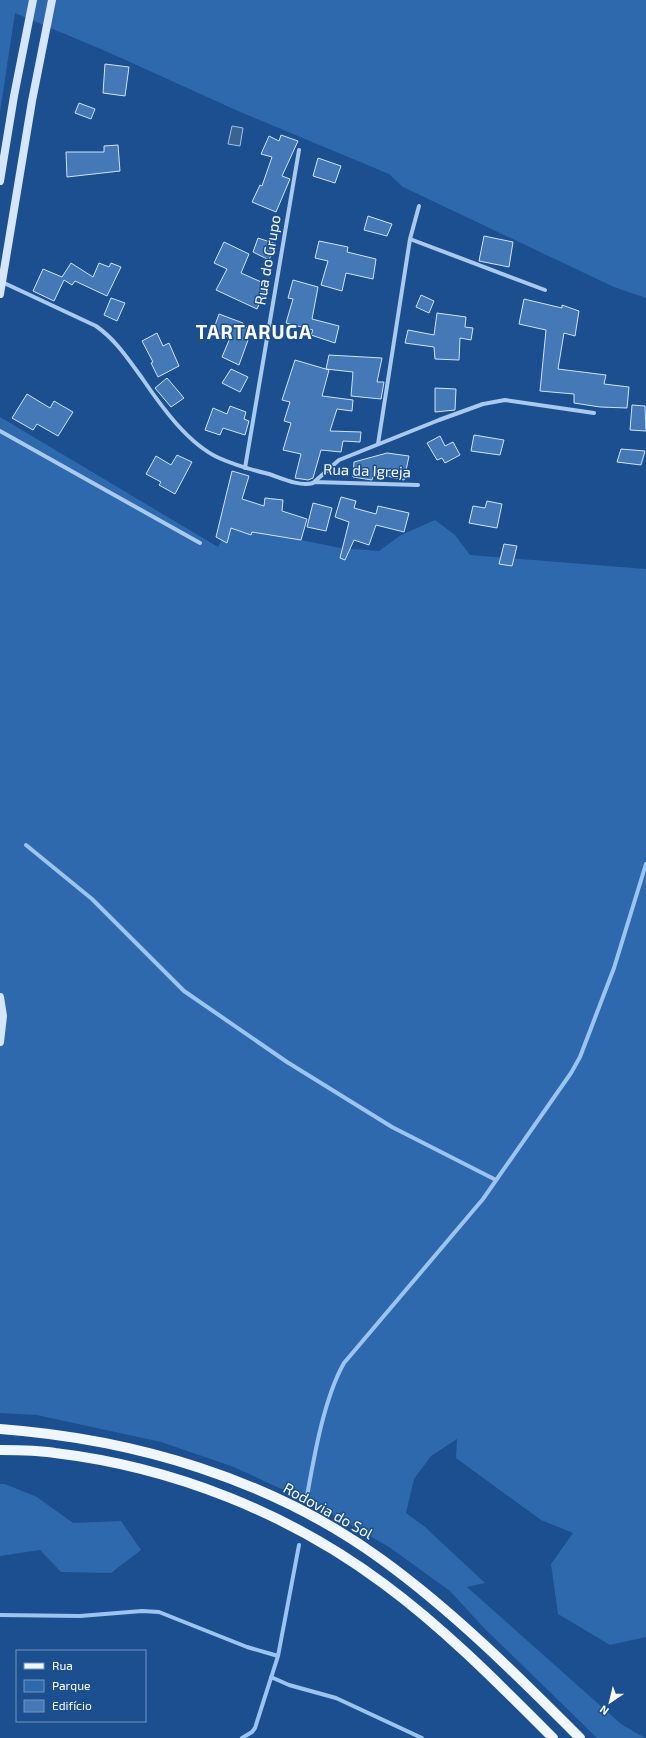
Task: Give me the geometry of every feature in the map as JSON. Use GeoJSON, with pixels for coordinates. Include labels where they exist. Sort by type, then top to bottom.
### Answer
{"type":"FeatureCollection","features":[{"type":"Feature","properties":{"kind":"main road","name":"Rodovia do Sol"},"geometry":{"type":"LineString","coordinates":[[0,1429],[63,1435],[178,1461],[257,1490],[314,1516],[381,1559],[445,1610],[502,1660],[580,1738]]}},
{"type":"Feature","properties":{"kind":"main road","name":"Rodovia do Sol"},"geometry":{"type":"LineString","coordinates":[[0,1450],[53,1452],[128,1466],[209,1490],[252,1507],[314,1538],[378,1580],[413,1606],[494,1678],[553,1738]]}},
{"type":"Feature","properties":{"kind":"street"},"geometry":{"type":"LineString","coordinates":[[0,181],[14,96],[33,0]]}},
{"type":"Feature","properties":{"kind":"street"},"geometry":{"type":"LineString","coordinates":[[0,294],[32,101],[52,0]]}},
{"type":"Feature","properties":{"kind":"street","name":"Rua do Grupo"},"geometry":{"type":"LineString","coordinates":[[245,468],[299,150]]}},
{"type":"Feature","properties":{"kind":"street"},"geometry":{"type":"LineString","coordinates":[[378,444],[410,239],[420,206]]}},
{"type":"Feature","properties":{"kind":"street"},"geometry":{"type":"LineString","coordinates":[[410,239],[545,290]]}},
{"type":"Feature","properties":{"kind":"street"},"geometry":{"type":"LineString","coordinates":[[2,282],[96,326],[106,333],[119,347],[162,407],[192,439],[219,458],[245,468],[301,483],[310,484],[314,482],[339,460],[438,420],[495,401],[505,400],[594,413]]}},
{"type":"Feature","properties":{"kind":"street"},"geometry":{"type":"LineString","coordinates":[[0,430],[200,543]]}},
{"type":"Feature","properties":{"kind":"street","name":"Rua da Igreja"},"geometry":{"type":"LineString","coordinates":[[314,482],[418,485]]}},
{"type":"Feature","properties":{"kind":"street"},"geometry":{"type":"LineString","coordinates":[[0,997],[2,1016],[0,1042]]}},
{"type":"Feature","properties":{"kind":"green space"},"geometry":{"type":"Polygon","coordinates":[[[0,0],[646,0],[646,298],[614,287],[403,187],[389,174],[238,111],[110,53],[15,13],[0,112],[0,0]]]}},
{"type":"Feature","properties":{"kind":"green space"},"geometry":{"type":"Polygon","coordinates":[[[0,417],[218,547],[229,525],[340,548],[379,551],[401,535],[435,520],[455,535],[470,555],[646,569],[646,1637],[610,1645],[558,1614],[551,1564],[573,1533],[541,1520],[456,1458],[457,1439],[431,1456],[414,1479],[406,1513],[425,1527],[485,1583],[467,1587],[621,1724],[645,1738],[597,1738],[484,1628],[450,1591],[389,1547],[318,1506],[234,1467],[161,1442],[37,1415],[0,1413],[0,417]]]}},
{"type":"Feature","properties":{"kind":"green space"},"geometry":{"type":"Polygon","coordinates":[[[0,1484],[5,1484],[37,1497],[73,1523],[121,1521],[141,1550],[111,1573],[61,1572],[40,1550],[0,1556],[0,1484]]]}},
{"type":"Feature","properties":{"kind":"shaded area"},"geometry":{"type":"Polygon","coordinates":[[[232,126],[243,128],[240,146],[228,144],[232,126]]]}},
{"type":"Feature","properties":{"kind":"building"},"geometry":{"type":"Polygon","coordinates":[[[105,64],[129,67],[125,96],[103,93],[105,64]]]}},
{"type":"Feature","properties":{"kind":"building"},"geometry":{"type":"Polygon","coordinates":[[[79,103],[95,109],[91,119],[75,113],[79,103]]]}},
{"type":"Feature","properties":{"kind":"building"},"geometry":{"type":"Polygon","coordinates":[[[281,135],[298,141],[282,176],[290,179],[276,212],[252,202],[260,185],[262,186],[272,157],[261,154],[269,136],[279,141],[281,135]]]}},
{"type":"Feature","properties":{"kind":"building"},"geometry":{"type":"Polygon","coordinates":[[[118,145],[120,171],[67,177],[66,152],[104,152],[104,146],[118,145]]]}},
{"type":"Feature","properties":{"kind":"building"},"geometry":{"type":"Polygon","coordinates":[[[318,158],[341,166],[335,183],[313,176],[318,158]]]}},
{"type":"Feature","properties":{"kind":"building"},"geometry":{"type":"Polygon","coordinates":[[[368,216],[392,224],[387,236],[364,230],[368,216]]]}},
{"type":"Feature","properties":{"kind":"building"},"geometry":{"type":"Polygon","coordinates":[[[484,236],[513,242],[509,267],[479,261],[484,236]]]}},
{"type":"Feature","properties":{"kind":"building"},"geometry":{"type":"Polygon","coordinates":[[[258,238],[276,244],[269,260],[253,252],[258,238]]]}},
{"type":"Feature","properties":{"kind":"building"},"geometry":{"type":"Polygon","coordinates":[[[319,241],[348,247],[347,252],[376,259],[373,279],[346,273],[342,291],[321,285],[328,261],[315,258],[319,241]]]}},
{"type":"Feature","properties":{"kind":"building"},"geometry":{"type":"Polygon","coordinates":[[[224,242],[249,254],[241,273],[268,285],[257,309],[216,290],[227,269],[214,263],[224,242]]]}},
{"type":"Feature","properties":{"kind":"building"},"geometry":{"type":"Polygon","coordinates":[[[71,263],[93,277],[99,263],[109,267],[111,263],[121,267],[107,296],[75,281],[72,285],[64,280],[54,301],[33,291],[43,269],[62,277],[71,263]]]}},
{"type":"Feature","properties":{"kind":"building"},"geometry":{"type":"Polygon","coordinates":[[[293,280],[318,287],[312,319],[339,326],[335,343],[311,335],[313,330],[286,323],[293,299],[288,298],[293,280]]]}},
{"type":"Feature","properties":{"kind":"building"},"geometry":{"type":"Polygon","coordinates":[[[421,295],[434,301],[429,313],[416,307],[421,295]]]}},
{"type":"Feature","properties":{"kind":"building"},"geometry":{"type":"Polygon","coordinates":[[[111,298],[125,303],[117,321],[104,315],[111,298]]]}},
{"type":"Feature","properties":{"kind":"building"},"geometry":{"type":"Polygon","coordinates":[[[524,299],[562,308],[562,305],[579,311],[575,336],[564,333],[558,369],[606,375],[604,384],[629,387],[627,408],[600,407],[574,403],[574,394],[540,391],[546,330],[519,324],[524,299]]]}},
{"type":"Feature","properties":{"kind":"building"},"geometry":{"type":"Polygon","coordinates":[[[437,313],[466,317],[465,327],[473,328],[471,340],[460,338],[459,360],[435,359],[434,347],[405,343],[408,330],[434,335],[437,313]]]}},
{"type":"Feature","properties":{"kind":"building"},"geometry":{"type":"Polygon","coordinates":[[[219,314],[243,323],[242,326],[252,329],[239,365],[222,357],[230,338],[213,331],[219,314]]]}},
{"type":"Feature","properties":{"kind":"building"},"geometry":{"type":"Polygon","coordinates":[[[157,333],[163,346],[169,343],[179,366],[158,377],[151,363],[153,362],[142,341],[157,333]]]}},
{"type":"Feature","properties":{"kind":"building"},"geometry":{"type":"Polygon","coordinates":[[[329,355],[382,358],[377,382],[384,382],[381,399],[351,396],[353,372],[326,369],[329,355]]]}},
{"type":"Feature","properties":{"kind":"building"},"geometry":{"type":"Polygon","coordinates":[[[295,360],[329,370],[322,396],[353,400],[352,411],[337,409],[330,431],[361,432],[360,442],[343,441],[341,452],[321,450],[313,478],[308,480],[295,478],[301,454],[283,450],[291,423],[284,421],[290,402],[282,400],[295,360]]]}},
{"type":"Feature","properties":{"kind":"building"},"geometry":{"type":"Polygon","coordinates":[[[231,369],[248,377],[240,392],[222,383],[231,369]]]}},
{"type":"Feature","properties":{"kind":"building"},"geometry":{"type":"Polygon","coordinates":[[[167,378],[184,398],[171,407],[155,388],[167,378]]]}},
{"type":"Feature","properties":{"kind":"building"},"geometry":{"type":"Polygon","coordinates":[[[435,388],[456,389],[455,410],[435,412],[435,388]]]}},
{"type":"Feature","properties":{"kind":"building"},"geometry":{"type":"Polygon","coordinates":[[[27,394],[50,408],[54,401],[73,412],[58,436],[37,424],[33,430],[12,418],[27,394]]]}},
{"type":"Feature","properties":{"kind":"building"},"geometry":{"type":"Polygon","coordinates":[[[632,405],[645,406],[646,431],[630,430],[632,405]]]}},
{"type":"Feature","properties":{"kind":"building"},"geometry":{"type":"Polygon","coordinates":[[[230,406],[246,412],[244,419],[249,421],[245,435],[223,428],[220,435],[205,430],[213,408],[227,414],[230,406]]]}},
{"type":"Feature","properties":{"kind":"building"},"geometry":{"type":"Polygon","coordinates":[[[474,435],[504,440],[500,455],[471,451],[474,435]]]}},
{"type":"Feature","properties":{"kind":"building"},"geometry":{"type":"Polygon","coordinates":[[[440,436],[445,446],[453,442],[460,455],[445,463],[442,458],[437,460],[427,443],[440,436]]]}},
{"type":"Feature","properties":{"kind":"building"},"geometry":{"type":"Polygon","coordinates":[[[621,449],[645,451],[641,465],[617,462],[621,449]]]}},
{"type":"Feature","properties":{"kind":"building"},"geometry":{"type":"Polygon","coordinates":[[[387,453],[409,456],[404,480],[374,473],[372,480],[353,477],[354,462],[387,453]]]}},
{"type":"Feature","properties":{"kind":"building"},"geometry":{"type":"Polygon","coordinates":[[[177,455],[192,462],[175,494],[159,485],[161,482],[146,474],[156,456],[171,465],[177,455]]]}},
{"type":"Feature","properties":{"kind":"building"},"geometry":{"type":"Polygon","coordinates":[[[232,471],[249,476],[242,499],[264,506],[265,498],[283,500],[282,511],[307,519],[301,540],[252,532],[251,535],[231,528],[227,543],[216,537],[232,471]]]}},
{"type":"Feature","properties":{"kind":"building"},"geometry":{"type":"Polygon","coordinates":[[[341,497],[356,501],[354,508],[376,514],[378,506],[409,513],[404,532],[376,525],[369,545],[354,540],[345,560],[340,558],[349,522],[335,517],[341,497]]]}},
{"type":"Feature","properties":{"kind":"building"},"geometry":{"type":"Polygon","coordinates":[[[487,501],[502,504],[497,528],[469,523],[473,506],[485,508],[487,501]]]}},
{"type":"Feature","properties":{"kind":"building"},"geometry":{"type":"Polygon","coordinates":[[[313,503],[332,508],[326,531],[307,527],[313,503]]]}},
{"type":"Feature","properties":{"kind":"building"},"geometry":{"type":"Polygon","coordinates":[[[504,544],[517,546],[512,566],[499,564],[504,544]]]}},
{"type":"Feature","properties":{"kind":"waterway"},"geometry":{"type":"LineString","coordinates":[[26,845],[92,899],[184,991],[287,1062],[392,1127],[496,1180]]}},
{"type":"Feature","properties":{"kind":"waterway"},"geometry":{"type":"LineString","coordinates":[[307,1496],[325,1410],[337,1377],[344,1363],[483,1199],[571,1073],[580,1057],[614,968],[646,864]]}},
{"type":"Feature","properties":{"kind":"waterway"},"geometry":{"type":"LineString","coordinates":[[242,1738],[252,1732],[255,1728],[278,1656],[299,1545]]}},
{"type":"Feature","properties":{"kind":"waterway"},"geometry":{"type":"LineString","coordinates":[[0,1615],[80,1616],[142,1611],[159,1612],[247,1647],[278,1656]]}},
{"type":"Feature","properties":{"kind":"waterway"},"geometry":{"type":"LineString","coordinates":[[271,1677],[289,1685],[336,1698],[422,1738]]}},
{"type":"Feature","properties":{"kind":"district","name":"TARTARUGA"},"geometry":{"type":"Point","coordinates":[254,332]}}]}
